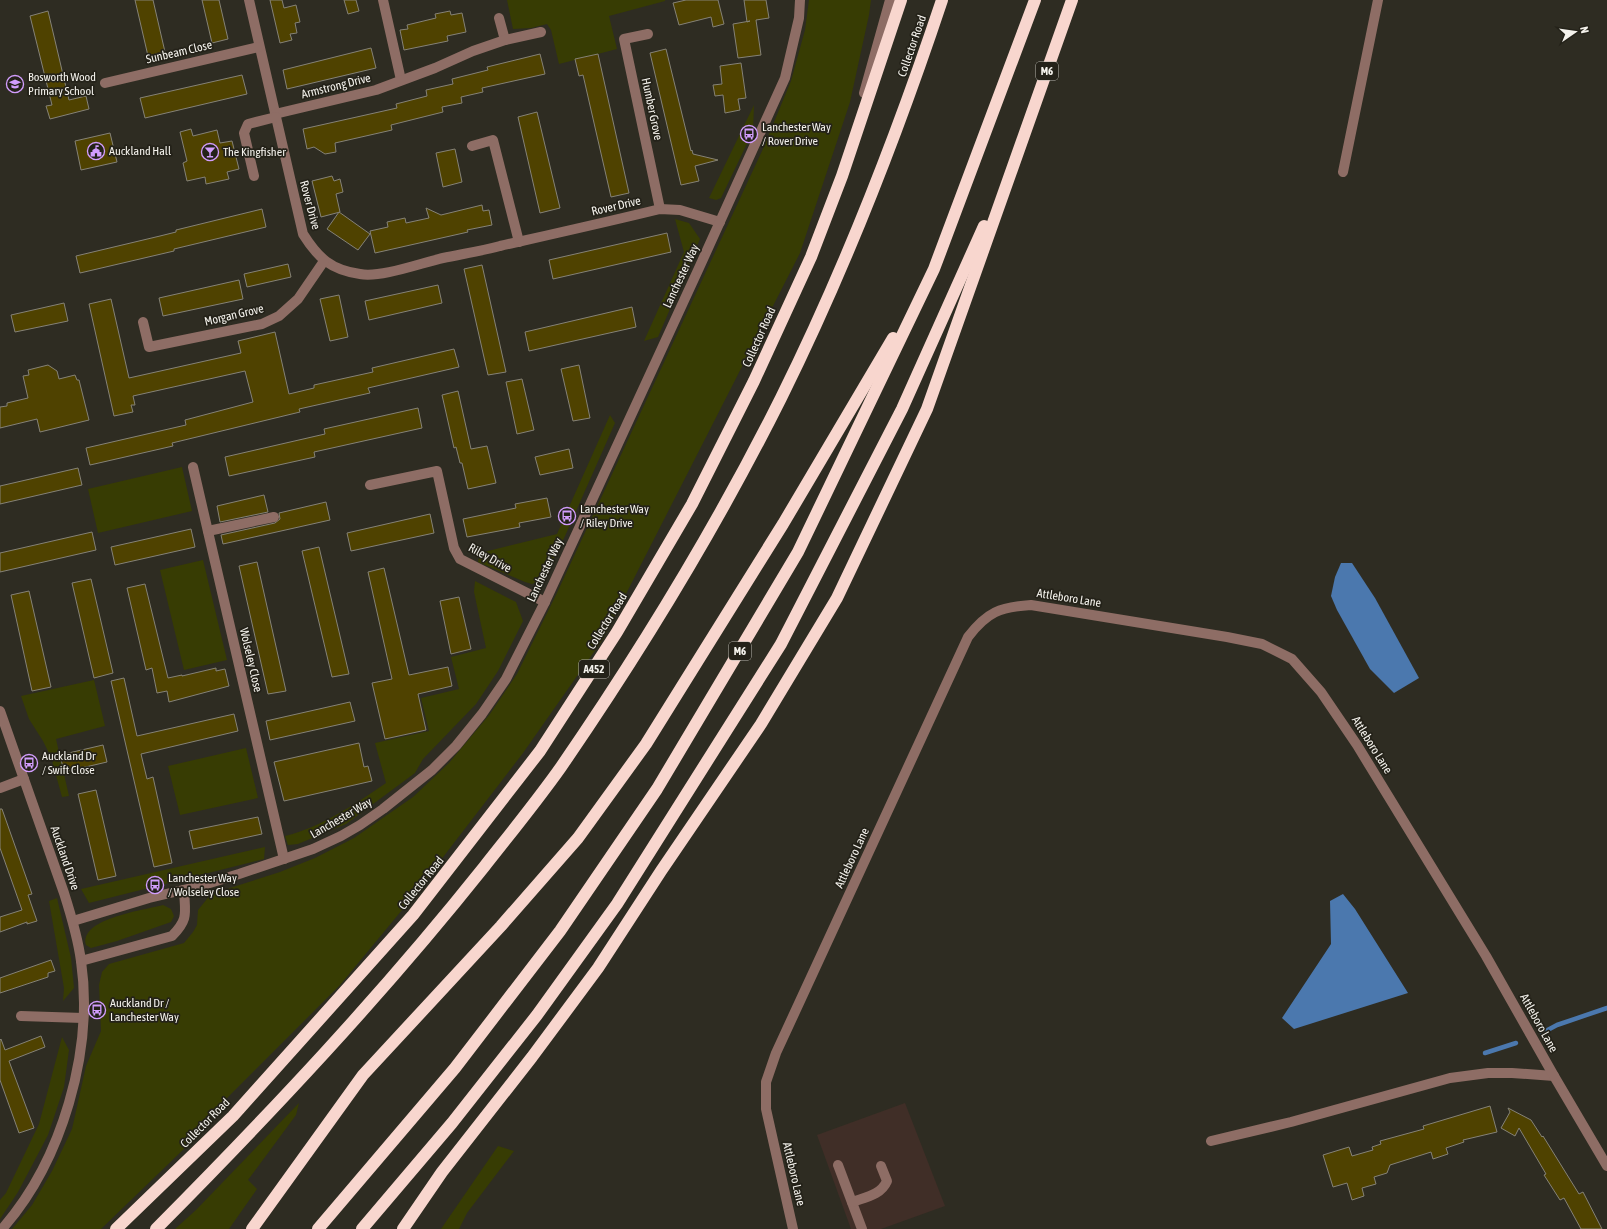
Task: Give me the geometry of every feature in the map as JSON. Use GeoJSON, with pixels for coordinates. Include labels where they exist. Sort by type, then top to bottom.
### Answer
{"type":"FeatureCollection","features":[{"type":"Feature","properties":{"kind":"highway","name":"Collector Road"},"geometry":{"type":"LineString","coordinates":[[116,1229],[233,1116],[413,915],[540,751],[617,632],[692,504],[754,381],[811,257],[842,176],[901,0]]}},
{"type":"Feature","properties":{"kind":"highway","name":"Collector Road"},"geometry":{"type":"LineString","coordinates":[[156,1229],[243,1141],[345,1031],[435,929],[559,770],[642,644],[718,517],[781,398],[839,273],[914,84],[942,0]]}},
{"type":"Feature","properties":{"kind":"highway","name":"M6"},"geometry":{"type":"LineString","coordinates":[[318,1229],[455,1068],[560,931],[657,789],[798,552],[934,269],[1035,0]]}},
{"type":"Feature","properties":{"kind":"highway","name":"M6"},"geometry":{"type":"LineString","coordinates":[[362,1229],[452,1123],[537,1015],[617,904],[781,644],[902,409],[1021,143],[1072,0]]}},
{"type":"Feature","properties":{"kind":"highway"},"geometry":{"type":"LineString","coordinates":[[403,1229],[442,1172],[532,1057],[598,968],[760,724],[837,598],[927,409],[1021,143]]}},
{"type":"Feature","properties":{"kind":"highway"},"geometry":{"type":"LineString","coordinates":[[252,1229],[363,1075],[501,926],[578,838],[646,744],[783,524],[934,269]]}},
{"type":"Feature","properties":{"kind":"street","name":"Rover Drive"},"geometry":{"type":"LineString","coordinates":[[249,0],[303,234],[312,248],[324,261],[334,268],[360,274],[374,275],[660,209],[680,210],[720,222]]}},
{"type":"Feature","properties":{"kind":"street"},"geometry":{"type":"LineString","coordinates":[[383,0],[401,80]]}},
{"type":"Feature","properties":{"kind":"street","name":"Lanchester Way"},"geometry":{"type":"LineString","coordinates":[[73,921],[149,898],[200,886],[313,849],[360,825],[408,790],[446,756],[482,714],[506,679],[545,602],[785,78],[799,18],[800,0]]}},
{"type":"Feature","properties":{"kind":"street"},"geometry":{"type":"LineString","coordinates":[[842,176],[890,0]]}},
{"type":"Feature","properties":{"kind":"street"},"geometry":{"type":"LineString","coordinates":[[1343,172],[1378,0]]}},
{"type":"Feature","properties":{"kind":"street"},"geometry":{"type":"LineString","coordinates":[[500,18],[504,40]]}},
{"type":"Feature","properties":{"kind":"street","name":"Armstrong Drive"},"geometry":{"type":"LineString","coordinates":[[254,176],[244,134],[248,124],[376,90],[504,40],[541,32]]}},
{"type":"Feature","properties":{"kind":"street","name":"Humber Grove"},"geometry":{"type":"LineString","coordinates":[[648,34],[624,39],[660,209]]}},
{"type":"Feature","properties":{"kind":"street","name":"Sunbeam Close"},"geometry":{"type":"LineString","coordinates":[[105,83],[259,47]]}},
{"type":"Feature","properties":{"kind":"street"},"geometry":{"type":"LineString","coordinates":[[472,146],[493,140],[519,242]]}},
{"type":"Feature","properties":{"kind":"street","name":"Morgan Grove"},"geometry":{"type":"LineString","coordinates":[[143,322],[149,347],[262,324],[279,316],[298,299],[324,261]]}},
{"type":"Feature","properties":{"kind":"street","name":"Wolseley Close"},"geometry":{"type":"LineString","coordinates":[[194,467],[284,859]]}},
{"type":"Feature","properties":{"kind":"street","name":"Riley Drive"},"geometry":{"type":"LineString","coordinates":[[370,485],[437,471],[454,548],[460,559],[545,602]]}},
{"type":"Feature","properties":{"kind":"street"},"geometry":{"type":"LineString","coordinates":[[208,531],[274,517]]}},
{"type":"Feature","properties":{"kind":"street","name":"Attleboro Lane"},"geometry":{"type":"LineString","coordinates":[[793,1229],[766,1109],[766,1082],[776,1053],[968,637],[978,623],[994,612],[1014,606],[1031,605],[1228,637],[1262,644],[1292,660],[1321,692],[1357,745],[1486,956],[1607,1166]]}},
{"type":"Feature","properties":{"kind":"street","name":"Auckland Drive"},"geometry":{"type":"LineString","coordinates":[[0,711],[73,921],[81,961],[83,1018],[82,1041],[78,1066],[67,1108],[58,1133],[49,1156],[32,1187],[2,1229]]}},
{"type":"Feature","properties":{"kind":"street"},"geometry":{"type":"LineString","coordinates":[[0,788],[24,779]]}},
{"type":"Feature","properties":{"kind":"street"},"geometry":{"type":"LineString","coordinates":[[81,961],[172,936],[182,926],[185,914],[184,890]]}},
{"type":"Feature","properties":{"kind":"street"},"geometry":{"type":"LineString","coordinates":[[21,1016],[83,1018]]}},
{"type":"Feature","properties":{"kind":"street"},"geometry":{"type":"LineString","coordinates":[[1211,1141],[1291,1122],[1450,1078],[1488,1073],[1512,1072],[1554,1076]]}},
{"type":"Feature","properties":{"kind":"street"},"geometry":{"type":"LineString","coordinates":[[838,1165],[862,1229]]}},
{"type":"Feature","properties":{"kind":"street"},"geometry":{"type":"LineString","coordinates":[[852,1202],[877,1193],[884,1187],[887,1180],[881,1166]]}},
{"type":"Feature","properties":{"kind":"shaded area"},"geometry":{"type":"Polygon","coordinates":[[[905,1103],[945,1206],[881,1229],[851,1229],[817,1135],[905,1103]]]}},
{"type":"Feature","properties":{"kind":"green space"},"geometry":{"type":"Polygon","coordinates":[[[507,0],[665,1],[609,16],[617,49],[559,64],[551,30],[547,24],[531,28],[513,29],[507,0]]]}},
{"type":"Feature","properties":{"kind":"green space"},"geometry":{"type":"Polygon","coordinates":[[[809,0],[871,0],[850,102],[800,253],[603,639],[523,753],[407,904],[340,985],[228,1097],[188,1145],[101,1229],[12,1229],[32,1205],[52,1171],[72,1129],[86,1066],[101,1031],[99,985],[102,972],[109,964],[184,943],[197,925],[198,910],[211,894],[280,872],[315,858],[354,838],[413,797],[449,763],[490,714],[517,674],[556,595],[762,151],[791,81],[805,30],[809,0]]]}},
{"type":"Feature","properties":{"kind":"green space"},"geometry":{"type":"Polygon","coordinates":[[[754,105],[753,131],[721,198],[716,200],[709,198],[754,105]]]}},
{"type":"Feature","properties":{"kind":"green space"},"geometry":{"type":"Polygon","coordinates":[[[675,219],[689,223],[700,239],[658,337],[644,341],[684,252],[675,219]]]}},
{"type":"Feature","properties":{"kind":"green space"},"geometry":{"type":"Polygon","coordinates":[[[610,415],[615,423],[565,536],[544,578],[532,584],[478,562],[480,553],[557,534],[610,415]]]}},
{"type":"Feature","properties":{"kind":"green space"},"geometry":{"type":"Polygon","coordinates":[[[182,467],[192,511],[98,533],[88,489],[182,467]]]}},
{"type":"Feature","properties":{"kind":"green space"},"geometry":{"type":"Polygon","coordinates":[[[203,560],[227,660],[184,670],[160,570],[203,560]]]}},
{"type":"Feature","properties":{"kind":"green space"},"geometry":{"type":"Polygon","coordinates":[[[475,581],[516,602],[523,621],[498,671],[476,704],[423,759],[415,773],[346,824],[298,844],[288,845],[285,836],[325,821],[350,807],[386,783],[375,743],[429,731],[421,698],[459,689],[451,657],[486,648],[474,592],[475,581]]]}},
{"type":"Feature","properties":{"kind":"green space"},"geometry":{"type":"Polygon","coordinates":[[[94,680],[105,726],[56,739],[69,796],[62,797],[51,757],[29,719],[21,696],[94,680]]]}},
{"type":"Feature","properties":{"kind":"green space"},"geometry":{"type":"Polygon","coordinates":[[[246,748],[258,798],[180,815],[168,766],[246,748]]]}},
{"type":"Feature","properties":{"kind":"green space"},"geometry":{"type":"Polygon","coordinates":[[[265,847],[264,859],[89,903],[81,889],[265,847]]]}},
{"type":"Feature","properties":{"kind":"green space"},"geometry":{"type":"Polygon","coordinates":[[[57,898],[71,958],[74,988],[63,1001],[64,988],[49,901],[57,898]]]}},
{"type":"Feature","properties":{"kind":"green space"},"geometry":{"type":"Polygon","coordinates":[[[163,905],[171,909],[174,916],[171,922],[117,941],[91,948],[86,945],[87,936],[93,928],[103,922],[129,913],[163,905]]]}},
{"type":"Feature","properties":{"kind":"green space"},"geometry":{"type":"Polygon","coordinates":[[[62,1037],[69,1050],[64,1087],[48,1135],[18,1192],[0,1219],[0,1200],[6,1193],[39,1124],[62,1037]]]}},
{"type":"Feature","properties":{"kind":"green space"},"geometry":{"type":"Polygon","coordinates":[[[299,1103],[296,1115],[248,1180],[257,1189],[229,1229],[175,1229],[196,1210],[299,1103]]]}},
{"type":"Feature","properties":{"kind":"green space"},"geometry":{"type":"Polygon","coordinates":[[[498,1146],[514,1151],[467,1213],[459,1229],[441,1229],[498,1146]]]}},
{"type":"Feature","properties":{"kind":"water"},"geometry":{"type":"Polygon","coordinates":[[[1341,563],[1352,563],[1375,598],[1419,678],[1394,693],[1370,669],[1337,610],[1331,596],[1335,577],[1341,563]]]}},
{"type":"Feature","properties":{"kind":"water"},"geometry":{"type":"Polygon","coordinates":[[[1343,894],[1355,909],[1408,993],[1294,1029],[1282,1018],[1331,944],[1330,901],[1343,894]]]}},
{"type":"Feature","properties":{"kind":"building"},"geometry":{"type":"Polygon","coordinates":[[[135,0],[153,0],[165,52],[148,56],[135,0]]]}},
{"type":"Feature","properties":{"kind":"building"},"geometry":{"type":"Polygon","coordinates":[[[202,0],[219,0],[228,39],[212,43],[202,0]]]}},
{"type":"Feature","properties":{"kind":"building"},"geometry":{"type":"Polygon","coordinates":[[[270,0],[282,0],[284,8],[296,5],[300,22],[295,23],[297,33],[290,34],[292,40],[280,43],[270,0]]]}},
{"type":"Feature","properties":{"kind":"building"},"geometry":{"type":"Polygon","coordinates":[[[344,0],[356,0],[359,11],[348,14],[344,0]]]}},
{"type":"Feature","properties":{"kind":"building"},"geometry":{"type":"Polygon","coordinates":[[[686,0],[718,0],[724,24],[713,27],[711,17],[679,25],[673,3],[686,0]]]}},
{"type":"Feature","properties":{"kind":"building"},"geometry":{"type":"Polygon","coordinates":[[[744,0],[766,0],[769,18],[756,20],[761,55],[738,58],[733,24],[747,22],[744,0]]]}},
{"type":"Feature","properties":{"kind":"building"},"geometry":{"type":"Polygon","coordinates":[[[48,11],[69,100],[86,96],[89,109],[50,119],[46,106],[52,105],[30,16],[48,11]]]}},
{"type":"Feature","properties":{"kind":"building"},"geometry":{"type":"Polygon","coordinates":[[[450,11],[451,15],[462,13],[466,32],[447,36],[448,41],[404,50],[400,30],[408,29],[407,25],[436,18],[435,14],[450,11]]]}},
{"type":"Feature","properties":{"kind":"building"},"geometry":{"type":"Polygon","coordinates":[[[371,48],[376,68],[287,89],[283,70],[371,48]]]}},
{"type":"Feature","properties":{"kind":"building"},"geometry":{"type":"Polygon","coordinates":[[[666,49],[691,151],[692,150],[693,154],[718,160],[695,166],[699,181],[681,185],[650,53],[666,49]]]}},
{"type":"Feature","properties":{"kind":"building"},"geometry":{"type":"Polygon","coordinates":[[[540,54],[545,74],[482,88],[483,92],[461,97],[462,103],[442,107],[443,112],[391,125],[392,130],[335,143],[336,152],[325,154],[314,147],[307,149],[303,129],[397,108],[396,104],[427,96],[426,90],[453,84],[452,79],[488,70],[487,67],[540,54]]]}},
{"type":"Feature","properties":{"kind":"building"},"geometry":{"type":"Polygon","coordinates":[[[598,54],[629,193],[611,197],[583,75],[579,76],[575,59],[598,54]]]}},
{"type":"Feature","properties":{"kind":"building"},"geometry":{"type":"Polygon","coordinates":[[[741,63],[746,98],[738,99],[740,110],[725,113],[723,95],[715,96],[713,85],[722,84],[720,66],[741,63]]]}},
{"type":"Feature","properties":{"kind":"building"},"geometry":{"type":"Polygon","coordinates":[[[242,75],[247,94],[145,118],[140,98],[242,75]]]}},
{"type":"Feature","properties":{"kind":"building"},"geometry":{"type":"Polygon","coordinates":[[[537,112],[560,208],[540,213],[518,117],[537,112]]]}},
{"type":"Feature","properties":{"kind":"building","name":"The Kingfisher"},"geometry":{"type":"Polygon","coordinates":[[[191,129],[193,136],[217,130],[220,143],[232,141],[239,169],[227,172],[229,179],[206,184],[205,177],[187,181],[183,163],[187,161],[180,132],[191,129]]]}},
{"type":"Feature","properties":{"kind":"building","name":"Auckland Hall"},"geometry":{"type":"Polygon","coordinates":[[[110,133],[117,162],[81,170],[75,141],[110,133]]]}},
{"type":"Feature","properties":{"kind":"building"},"geometry":{"type":"Polygon","coordinates":[[[455,149],[462,182],[443,187],[436,153],[455,149]]]}},
{"type":"Feature","properties":{"kind":"building"},"geometry":{"type":"Polygon","coordinates":[[[332,176],[334,181],[340,179],[343,192],[336,194],[340,212],[321,217],[312,181],[332,176]]]}},
{"type":"Feature","properties":{"kind":"building"},"geometry":{"type":"Polygon","coordinates":[[[482,205],[483,211],[489,210],[492,225],[467,230],[468,232],[375,253],[370,231],[388,227],[387,222],[405,218],[406,223],[429,218],[426,208],[441,215],[482,205]]]}},
{"type":"Feature","properties":{"kind":"building"},"geometry":{"type":"Polygon","coordinates":[[[262,209],[266,227],[174,249],[174,251],[80,273],[76,256],[176,232],[176,230],[262,209]]]}},
{"type":"Feature","properties":{"kind":"building"},"geometry":{"type":"Polygon","coordinates":[[[339,212],[370,234],[358,250],[327,229],[339,212]]]}},
{"type":"Feature","properties":{"kind":"building"},"geometry":{"type":"Polygon","coordinates":[[[667,233],[671,252],[553,279],[549,260],[667,233]]]}},
{"type":"Feature","properties":{"kind":"building"},"geometry":{"type":"Polygon","coordinates":[[[288,264],[291,277],[247,287],[244,274],[288,264]]]}},
{"type":"Feature","properties":{"kind":"building"},"geometry":{"type":"Polygon","coordinates":[[[482,265],[506,372],[488,375],[464,269],[482,265]]]}},
{"type":"Feature","properties":{"kind":"building"},"geometry":{"type":"Polygon","coordinates":[[[239,280],[243,299],[163,316],[159,298],[239,280]]]}},
{"type":"Feature","properties":{"kind":"building"},"geometry":{"type":"Polygon","coordinates":[[[438,285],[442,303],[369,320],[365,301],[438,285]]]}},
{"type":"Feature","properties":{"kind":"building"},"geometry":{"type":"Polygon","coordinates":[[[339,295],[348,337],[330,341],[320,299],[339,295]]]}},
{"type":"Feature","properties":{"kind":"building"},"geometry":{"type":"Polygon","coordinates":[[[111,299],[129,378],[241,353],[238,341],[275,332],[289,394],[314,388],[314,385],[373,372],[372,368],[454,349],[459,367],[368,388],[370,393],[299,409],[300,412],[172,443],[173,446],[90,465],[86,448],[186,425],[185,420],[253,402],[245,371],[133,396],[135,405],[131,405],[133,412],[114,416],[89,304],[111,299]]]}},
{"type":"Feature","properties":{"kind":"building"},"geometry":{"type":"Polygon","coordinates":[[[64,303],[68,321],[15,332],[11,315],[64,303]]]}},
{"type":"Feature","properties":{"kind":"building"},"geometry":{"type":"Polygon","coordinates":[[[632,307],[636,327],[529,351],[525,332],[632,307]]]}},
{"type":"Feature","properties":{"kind":"building"},"geometry":{"type":"Polygon","coordinates":[[[48,365],[57,371],[59,379],[75,375],[77,380],[79,380],[89,420],[40,432],[37,419],[0,428],[0,407],[7,406],[7,403],[28,398],[23,376],[29,375],[28,370],[48,365]]]}},
{"type":"Feature","properties":{"kind":"building"},"geometry":{"type":"Polygon","coordinates":[[[579,365],[590,418],[573,421],[561,369],[579,365]]]}},
{"type":"Feature","properties":{"kind":"building"},"geometry":{"type":"Polygon","coordinates":[[[522,379],[534,430],[517,434],[506,382],[522,379]]]}},
{"type":"Feature","properties":{"kind":"building"},"geometry":{"type":"Polygon","coordinates":[[[458,391],[471,449],[487,446],[496,483],[468,489],[462,463],[460,463],[456,447],[454,448],[442,395],[458,391]]]}},
{"type":"Feature","properties":{"kind":"building"},"geometry":{"type":"Polygon","coordinates":[[[418,408],[422,428],[314,452],[315,457],[229,476],[225,457],[325,434],[324,429],[418,408]]]}},
{"type":"Feature","properties":{"kind":"building"},"geometry":{"type":"Polygon","coordinates":[[[569,449],[573,468],[540,475],[535,457],[569,449]]]}},
{"type":"Feature","properties":{"kind":"building"},"geometry":{"type":"Polygon","coordinates":[[[78,468],[82,485],[0,504],[0,486],[78,468]]]}},
{"type":"Feature","properties":{"kind":"building"},"geometry":{"type":"Polygon","coordinates":[[[264,495],[268,512],[220,522],[217,506],[264,495]]]}},
{"type":"Feature","properties":{"kind":"building"},"geometry":{"type":"Polygon","coordinates":[[[547,498],[551,517],[519,523],[520,527],[467,537],[463,519],[516,508],[515,504],[547,498]]]}},
{"type":"Feature","properties":{"kind":"building"},"geometry":{"type":"Polygon","coordinates":[[[326,502],[330,520],[223,544],[221,535],[275,523],[280,519],[279,513],[326,502]]]}},
{"type":"Feature","properties":{"kind":"building"},"geometry":{"type":"Polygon","coordinates":[[[430,514],[434,533],[351,551],[347,533],[430,514]]]}},
{"type":"Feature","properties":{"kind":"building"},"geometry":{"type":"Polygon","coordinates":[[[191,529],[195,547],[115,565],[111,547],[191,529]]]}},
{"type":"Feature","properties":{"kind":"building"},"geometry":{"type":"Polygon","coordinates":[[[92,532],[96,550],[0,572],[0,553],[92,532]]]}},
{"type":"Feature","properties":{"kind":"building"},"geometry":{"type":"Polygon","coordinates":[[[319,547],[349,674],[332,677],[302,551],[319,547]]]}},
{"type":"Feature","properties":{"kind":"building"},"geometry":{"type":"Polygon","coordinates":[[[257,562],[286,691],[268,694],[239,566],[257,562]]]}},
{"type":"Feature","properties":{"kind":"building"},"geometry":{"type":"Polygon","coordinates":[[[384,568],[409,675],[448,667],[452,686],[418,694],[426,730],[385,739],[372,683],[392,679],[368,572],[384,568]]]}},
{"type":"Feature","properties":{"kind":"building"},"geometry":{"type":"Polygon","coordinates":[[[91,579],[113,673],[94,678],[72,583],[91,579]]]}},
{"type":"Feature","properties":{"kind":"building"},"geometry":{"type":"Polygon","coordinates":[[[145,584],[168,678],[216,668],[216,671],[225,669],[229,686],[169,702],[167,691],[157,693],[152,668],[146,670],[127,588],[145,584]]]}},
{"type":"Feature","properties":{"kind":"building"},"geometry":{"type":"Polygon","coordinates":[[[29,591],[51,687],[32,691],[11,595],[29,591]]]}},
{"type":"Feature","properties":{"kind":"building"},"geometry":{"type":"Polygon","coordinates":[[[459,597],[471,649],[451,654],[440,601],[459,597]]]}},
{"type":"Feature","properties":{"kind":"building"},"geometry":{"type":"Polygon","coordinates":[[[124,678],[137,736],[234,714],[238,731],[141,754],[147,779],[153,777],[172,863],[154,867],[111,681],[124,678]]]}},
{"type":"Feature","properties":{"kind":"building"},"geometry":{"type":"Polygon","coordinates":[[[350,702],[355,721],[270,740],[266,721],[350,702]]]}},
{"type":"Feature","properties":{"kind":"building"},"geometry":{"type":"Polygon","coordinates":[[[359,743],[364,767],[368,766],[372,781],[284,801],[274,762],[359,743]]]}},
{"type":"Feature","properties":{"kind":"building"},"geometry":{"type":"Polygon","coordinates":[[[103,745],[107,762],[64,772],[60,755],[103,745]]]}},
{"type":"Feature","properties":{"kind":"building"},"geometry":{"type":"Polygon","coordinates":[[[96,790],[116,876],[98,880],[78,794],[96,790]]]}},
{"type":"Feature","properties":{"kind":"building"},"geometry":{"type":"Polygon","coordinates":[[[0,809],[2,809],[32,894],[28,895],[37,921],[27,924],[27,922],[0,932],[0,917],[22,910],[0,848],[0,809]]]}},
{"type":"Feature","properties":{"kind":"building"},"geometry":{"type":"Polygon","coordinates":[[[258,817],[262,834],[193,849],[189,831],[258,817]]]}},
{"type":"Feature","properties":{"kind":"building"},"geometry":{"type":"Polygon","coordinates":[[[51,960],[55,971],[48,973],[48,977],[0,993],[0,978],[51,960]]]}},
{"type":"Feature","properties":{"kind":"building"},"geometry":{"type":"Polygon","coordinates":[[[41,1036],[45,1047],[9,1061],[34,1128],[19,1133],[0,1080],[0,1040],[1,1039],[5,1050],[41,1036]]]}},
{"type":"Feature","properties":{"kind":"building"},"geometry":{"type":"Polygon","coordinates":[[[1490,1106],[1497,1132],[1463,1140],[1464,1142],[1446,1148],[1448,1154],[1433,1159],[1431,1152],[1390,1165],[1387,1173],[1374,1177],[1376,1184],[1362,1188],[1364,1196],[1352,1200],[1347,1183],[1333,1187],[1323,1155],[1349,1147],[1352,1156],[1373,1150],[1372,1147],[1381,1144],[1380,1141],[1424,1129],[1423,1126],[1490,1106]]]}},
{"type":"Feature","properties":{"kind":"building"},"geometry":{"type":"Polygon","coordinates":[[[1508,1108],[1531,1120],[1542,1137],[1543,1136],[1579,1194],[1583,1192],[1602,1229],[1581,1229],[1564,1198],[1560,1200],[1544,1175],[1546,1174],[1519,1128],[1515,1136],[1501,1128],[1510,1112],[1508,1108]]]}},
{"type":"Feature","properties":{"kind":"waterway"},"geometry":{"type":"LineString","coordinates":[[1542,1033],[1557,1025],[1607,1008]]}},
{"type":"Feature","properties":{"kind":"waterway"},"geometry":{"type":"LineString","coordinates":[[1485,1053],[1516,1043]]}},
{"type":"Feature","properties":{"kind":"place","name":"Bosworth Wood Primary School"},"geometry":{"type":"Point","coordinates":[15,84]}},
{"type":"Feature","properties":{"kind":"place","name":"Lanchester Way / Rover Drive"},"geometry":{"type":"Point","coordinates":[749,134]}},
{"type":"Feature","properties":{"kind":"place","name":"Auckland Hall"},"geometry":{"type":"Point","coordinates":[96,151]}},
{"type":"Feature","properties":{"kind":"place","name":"The Kingfisher"},"geometry":{"type":"Point","coordinates":[210,152]}},
{"type":"Feature","properties":{"kind":"place","name":"Lanchester Way / Riley Drive"},"geometry":{"type":"Point","coordinates":[567,516]}},
{"type":"Feature","properties":{"kind":"place","name":"Auckland Dr / Swift Close"},"geometry":{"type":"Point","coordinates":[29,763]}},
{"type":"Feature","properties":{"kind":"place","name":"Lanchester Way / Wolseley Close"},"geometry":{"type":"Point","coordinates":[155,885]}},
{"type":"Feature","properties":{"kind":"place","name":"Auckland Dr / Lanchester Way"},"geometry":{"type":"Point","coordinates":[97,1010]}}]}
